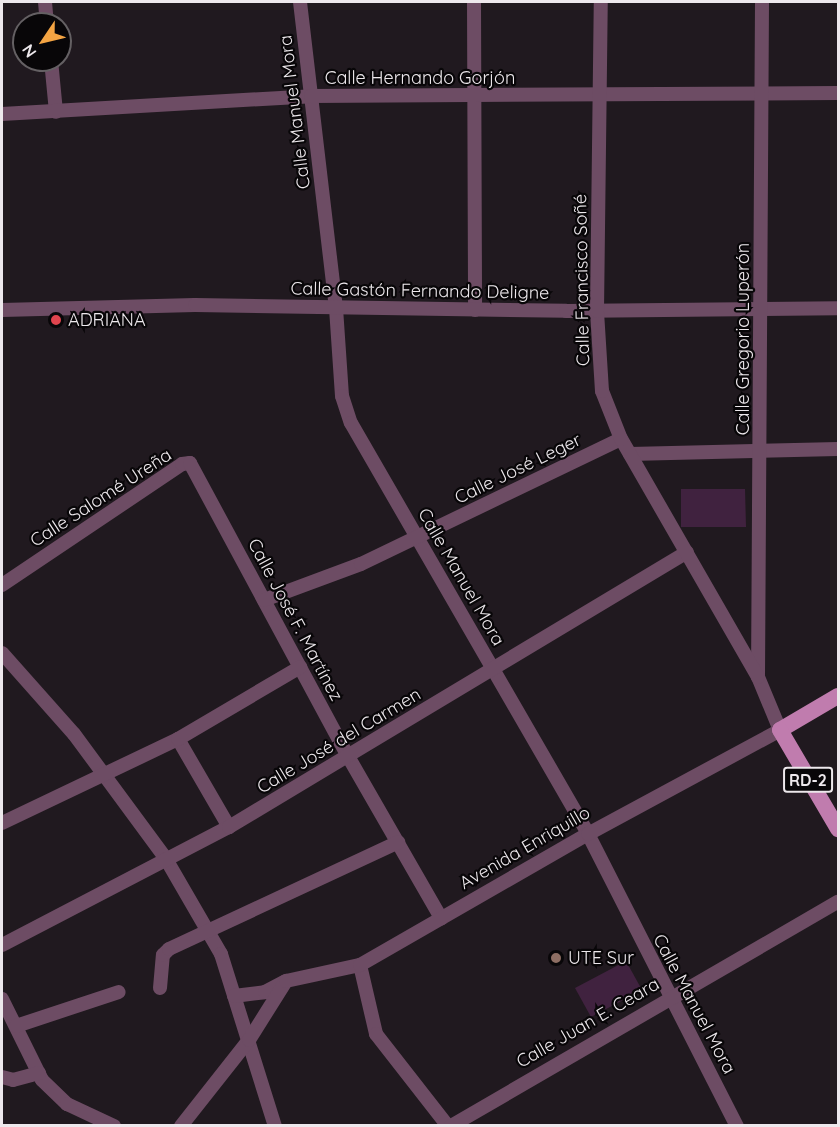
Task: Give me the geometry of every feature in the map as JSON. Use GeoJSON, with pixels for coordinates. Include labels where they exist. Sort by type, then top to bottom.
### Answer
{"type":"FeatureCollection","features":[{"type":"Feature","properties":{"kind":"main road","name":"Avenida Enriquillo"},"geometry":{"type":"LineString","coordinates":[[780,730],[838,696]]}},
{"type":"Feature","properties":{"kind":"main road","name":"RD-2"},"geometry":{"type":"LineString","coordinates":[[780,730],[838,829]]}},
{"type":"Feature","properties":{"kind":"street","name":"Calle Manuel Mora"},"geometry":{"type":"LineString","coordinates":[[300,2],[336,308],[342,396],[351,423],[588,834],[668,997],[737,1125]]}},
{"type":"Feature","properties":{"kind":"street"},"geometry":{"type":"LineString","coordinates":[[474,2],[471,96],[475,310]]}},
{"type":"Feature","properties":{"kind":"street","name":"Calle Francisco Soñé"},"geometry":{"type":"LineString","coordinates":[[601,2],[597,311],[602,391],[621,439],[758,677],[780,730]]}},
{"type":"Feature","properties":{"kind":"street","name":"Calle Gregorio Luperón"},"geometry":{"type":"LineString","coordinates":[[758,677],[762,2]]}},
{"type":"Feature","properties":{"kind":"street"},"geometry":{"type":"LineString","coordinates":[[52,72],[56,112]]}},
{"type":"Feature","properties":{"kind":"street","name":"Calle Hernando Gorjón"},"geometry":{"type":"LineString","coordinates":[[2,114],[311,96],[600,97],[838,93]]}},
{"type":"Feature","properties":{"kind":"street","name":"Calle Gastón Fernando Deligne"},"geometry":{"type":"LineString","coordinates":[[2,310],[195,305],[597,311],[761,307],[838,308]]}},
{"type":"Feature","properties":{"kind":"street","name":"Calle José Leger"},"geometry":{"type":"LineString","coordinates":[[264,600],[361,564],[621,439]]}},
{"type":"Feature","properties":{"kind":"street"},"geometry":{"type":"LineString","coordinates":[[630,454],[761,449],[838,449]]}},
{"type":"Feature","properties":{"kind":"street","name":"Calle Salomé Ureña"},"geometry":{"type":"LineString","coordinates":[[2,585],[182,464],[190,463]]}},
{"type":"Feature","properties":{"kind":"street","name":"Calle José F. Martínez"},"geometry":{"type":"LineString","coordinates":[[190,463],[349,758],[441,918]]}},
{"type":"Feature","properties":{"kind":"street","name":"Calle José del Carmen"},"geometry":{"type":"LineString","coordinates":[[2,945],[229,827],[349,758],[687,552]]}},
{"type":"Feature","properties":{"kind":"street"},"geometry":{"type":"LineString","coordinates":[[2,653],[74,734],[166,859],[221,954],[275,1125]]}},
{"type":"Feature","properties":{"kind":"street"},"geometry":{"type":"LineString","coordinates":[[2,823],[102,772],[178,739],[300,667]]}},
{"type":"Feature","properties":{"kind":"street","name":"Avenida Enriquillo"},"geometry":{"type":"LineString","coordinates":[[234,996],[258,994],[286,981],[360,965],[588,834],[780,730]]}},
{"type":"Feature","properties":{"kind":"street"},"geometry":{"type":"LineString","coordinates":[[178,739],[229,827]]}},
{"type":"Feature","properties":{"kind":"street"},"geometry":{"type":"LineString","coordinates":[[160,988],[163,955],[398,842]]}},
{"type":"Feature","properties":{"kind":"street","name":"Calle Juan E. Ceara"},"geometry":{"type":"LineString","coordinates":[[450,1125],[668,997],[838,902]]}},
{"type":"Feature","properties":{"kind":"street"},"geometry":{"type":"LineString","coordinates":[[360,965],[376,1034],[450,1125]]}},
{"type":"Feature","properties":{"kind":"street"},"geometry":{"type":"LineString","coordinates":[[181,1125],[249,1040],[286,981]]}},
{"type":"Feature","properties":{"kind":"street"},"geometry":{"type":"LineString","coordinates":[[16,1026],[119,992]]}},
{"type":"Feature","properties":{"kind":"street"},"geometry":{"type":"LineString","coordinates":[[2,999],[39,1073],[67,1104],[114,1125]]}},
{"type":"Feature","properties":{"kind":"street"},"geometry":{"type":"LineString","coordinates":[[3,1080],[39,1073]]}},
{"type":"Feature","properties":{"kind":"shaded area"},"geometry":{"type":"Polygon","coordinates":[[[681,489],[745,489],[746,527],[681,527],[681,489]]]}},
{"type":"Feature","properties":{"kind":"shaded area"},"geometry":{"type":"Polygon","coordinates":[[[626,961],[642,990],[591,1017],[575,988],[626,961]]]}},
{"type":"Feature","properties":{"kind":"place","name":"ADRIANA"},"geometry":{"type":"Point","coordinates":[56,320]}},
{"type":"Feature","properties":{"kind":"place","name":"UTE Sur"},"geometry":{"type":"Point","coordinates":[556,958]}}]}
